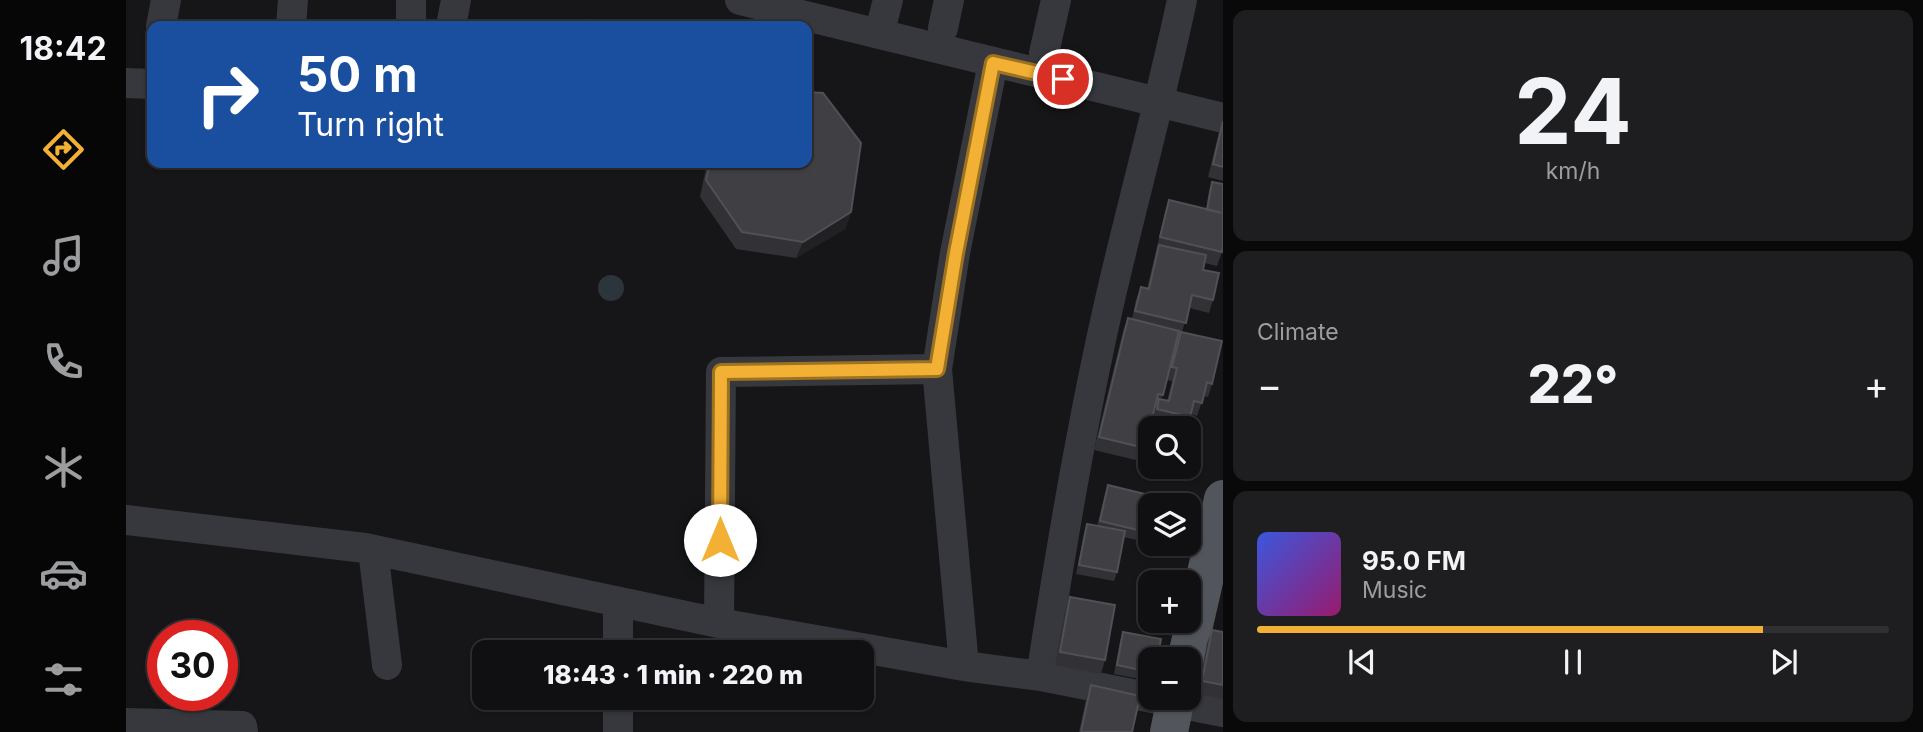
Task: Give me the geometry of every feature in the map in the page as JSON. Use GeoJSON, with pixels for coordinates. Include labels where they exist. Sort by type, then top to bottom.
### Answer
{"type":"FeatureCollection","features":[{"type":"Feature","properties":{"kind":"main road"},"geometry":{"type":"LineString","coordinates":[[1189,647],[1223,499]]}},
{"type":"Feature","properties":{"kind":"street"},"geometry":{"type":"LineString","coordinates":[[162,21],[166,0]]}},
{"type":"Feature","properties":{"kind":"street"},"geometry":{"type":"LineString","coordinates":[[291,21],[293,0]]}},
{"type":"Feature","properties":{"kind":"street"},"geometry":{"type":"LineString","coordinates":[[411,0],[411,21]]}},
{"type":"Feature","properties":{"kind":"street"},"geometry":{"type":"LineString","coordinates":[[452,21],[456,0]]}},
{"type":"Feature","properties":{"kind":"street"},"geometry":{"type":"LineString","coordinates":[[879,34],[888,0]]}},
{"type":"Feature","properties":{"kind":"street"},"geometry":{"type":"LineString","coordinates":[[1044,53],[1056,0]]}},
{"type":"Feature","properties":{"kind":"street"},"geometry":{"type":"LineString","coordinates":[[1041,676],[1079,446],[1111,295],[1160,102],[1182,0]]}},
{"type":"Feature","properties":{"kind":"street"},"geometry":{"type":"LineString","coordinates":[[736,6],[879,34],[1223,118]]}},
{"type":"Feature","properties":{"kind":"street"},"geometry":{"type":"LineString","coordinates":[[964,666],[937,369],[956,253],[993,63]]}},
{"type":"Feature","properties":{"kind":"street"},"geometry":{"type":"LineString","coordinates":[[719,623],[721,372],[937,369]]}},
{"type":"Feature","properties":{"kind":"street"},"geometry":{"type":"LineString","coordinates":[[126,520],[373,550],[719,623],[964,666],[1041,676],[1174,711],[1223,712]]}},
{"type":"Feature","properties":{"kind":"street"},"geometry":{"type":"LineString","coordinates":[[373,550],[387,665]]}},
{"type":"Feature","properties":{"kind":"street"},"geometry":{"type":"LineString","coordinates":[[618,602],[618,640]]}},
{"type":"Feature","properties":{"kind":"street"},"geometry":{"type":"LineString","coordinates":[[618,710],[618,732]]}},
{"type":"Feature","properties":{"kind":"street"},"geometry":{"type":"LineString","coordinates":[[126,723],[242,726],[243,732]]}},
{"type":"Feature","properties":{"kind":"shaded area"},"geometry":{"type":"Polygon","coordinates":[[[611,275],[620,279],[624,288],[620,297],[611,301],[602,297],[598,288],[602,279],[611,275]]]}},
{"type":"Feature","properties":{"kind":"building"},"geometry":{"type":"Polygon","coordinates":[[[812,92],[823,93],[861,143],[851,212],[803,242],[742,232],[706,180],[709,168],[812,168],[812,92]]]}},
{"type":"Feature","properties":{"kind":"building"},"geometry":{"type":"Polygon","coordinates":[[[1223,121],[1223,167],[1213,164],[1223,121]]]}},
{"type":"Feature","properties":{"kind":"building"},"geometry":{"type":"Polygon","coordinates":[[[1212,182],[1223,184],[1223,213],[1207,210],[1212,182]]]}},
{"type":"Feature","properties":{"kind":"building"},"geometry":{"type":"Polygon","coordinates":[[[1169,200],[1223,213],[1222,252],[1160,237],[1169,200]]]}},
{"type":"Feature","properties":{"kind":"building"},"geometry":{"type":"Polygon","coordinates":[[[1159,245],[1206,255],[1203,270],[1219,273],[1213,300],[1192,295],[1186,323],[1135,311],[1141,287],[1149,289],[1159,245]]]}},
{"type":"Feature","properties":{"kind":"building"},"geometry":{"type":"Polygon","coordinates":[[[1128,318],[1179,331],[1163,395],[1158,394],[1153,416],[1138,416],[1138,446],[1099,437],[1128,318]]]}},
{"type":"Feature","properties":{"kind":"building"},"geometry":{"type":"Polygon","coordinates":[[[1181,332],[1222,341],[1212,384],[1207,382],[1202,403],[1194,401],[1190,416],[1157,409],[1159,399],[1169,401],[1177,368],[1172,367],[1181,332]]]}},
{"type":"Feature","properties":{"kind":"building"},"geometry":{"type":"Polygon","coordinates":[[[1108,485],[1141,493],[1138,493],[1138,530],[1100,521],[1108,485]]]}},
{"type":"Feature","properties":{"kind":"building"},"geometry":{"type":"Polygon","coordinates":[[[1087,524],[1125,531],[1117,572],[1079,565],[1087,524]]]}},
{"type":"Feature","properties":{"kind":"building"},"geometry":{"type":"Polygon","coordinates":[[[1070,597],[1115,605],[1105,660],[1060,652],[1070,597]]]}},
{"type":"Feature","properties":{"kind":"building"},"geometry":{"type":"Polygon","coordinates":[[[1212,630],[1223,632],[1223,685],[1202,681],[1212,630]]]}},
{"type":"Feature","properties":{"kind":"building"},"geometry":{"type":"Polygon","coordinates":[[[1123,632],[1161,639],[1159,647],[1138,647],[1138,669],[1117,665],[1123,632]]]}},
{"type":"Feature","properties":{"kind":"building"},"geometry":{"type":"Polygon","coordinates":[[[1091,685],[1138,696],[1132,732],[1081,732],[1091,685]]]}},
{"type":"Feature","properties":{"kind":"route"},"geometry":{"type":"LineString","coordinates":[[720,540],[721,372],[937,369],[956,253],[993,63],[1063,79]]}}]}
